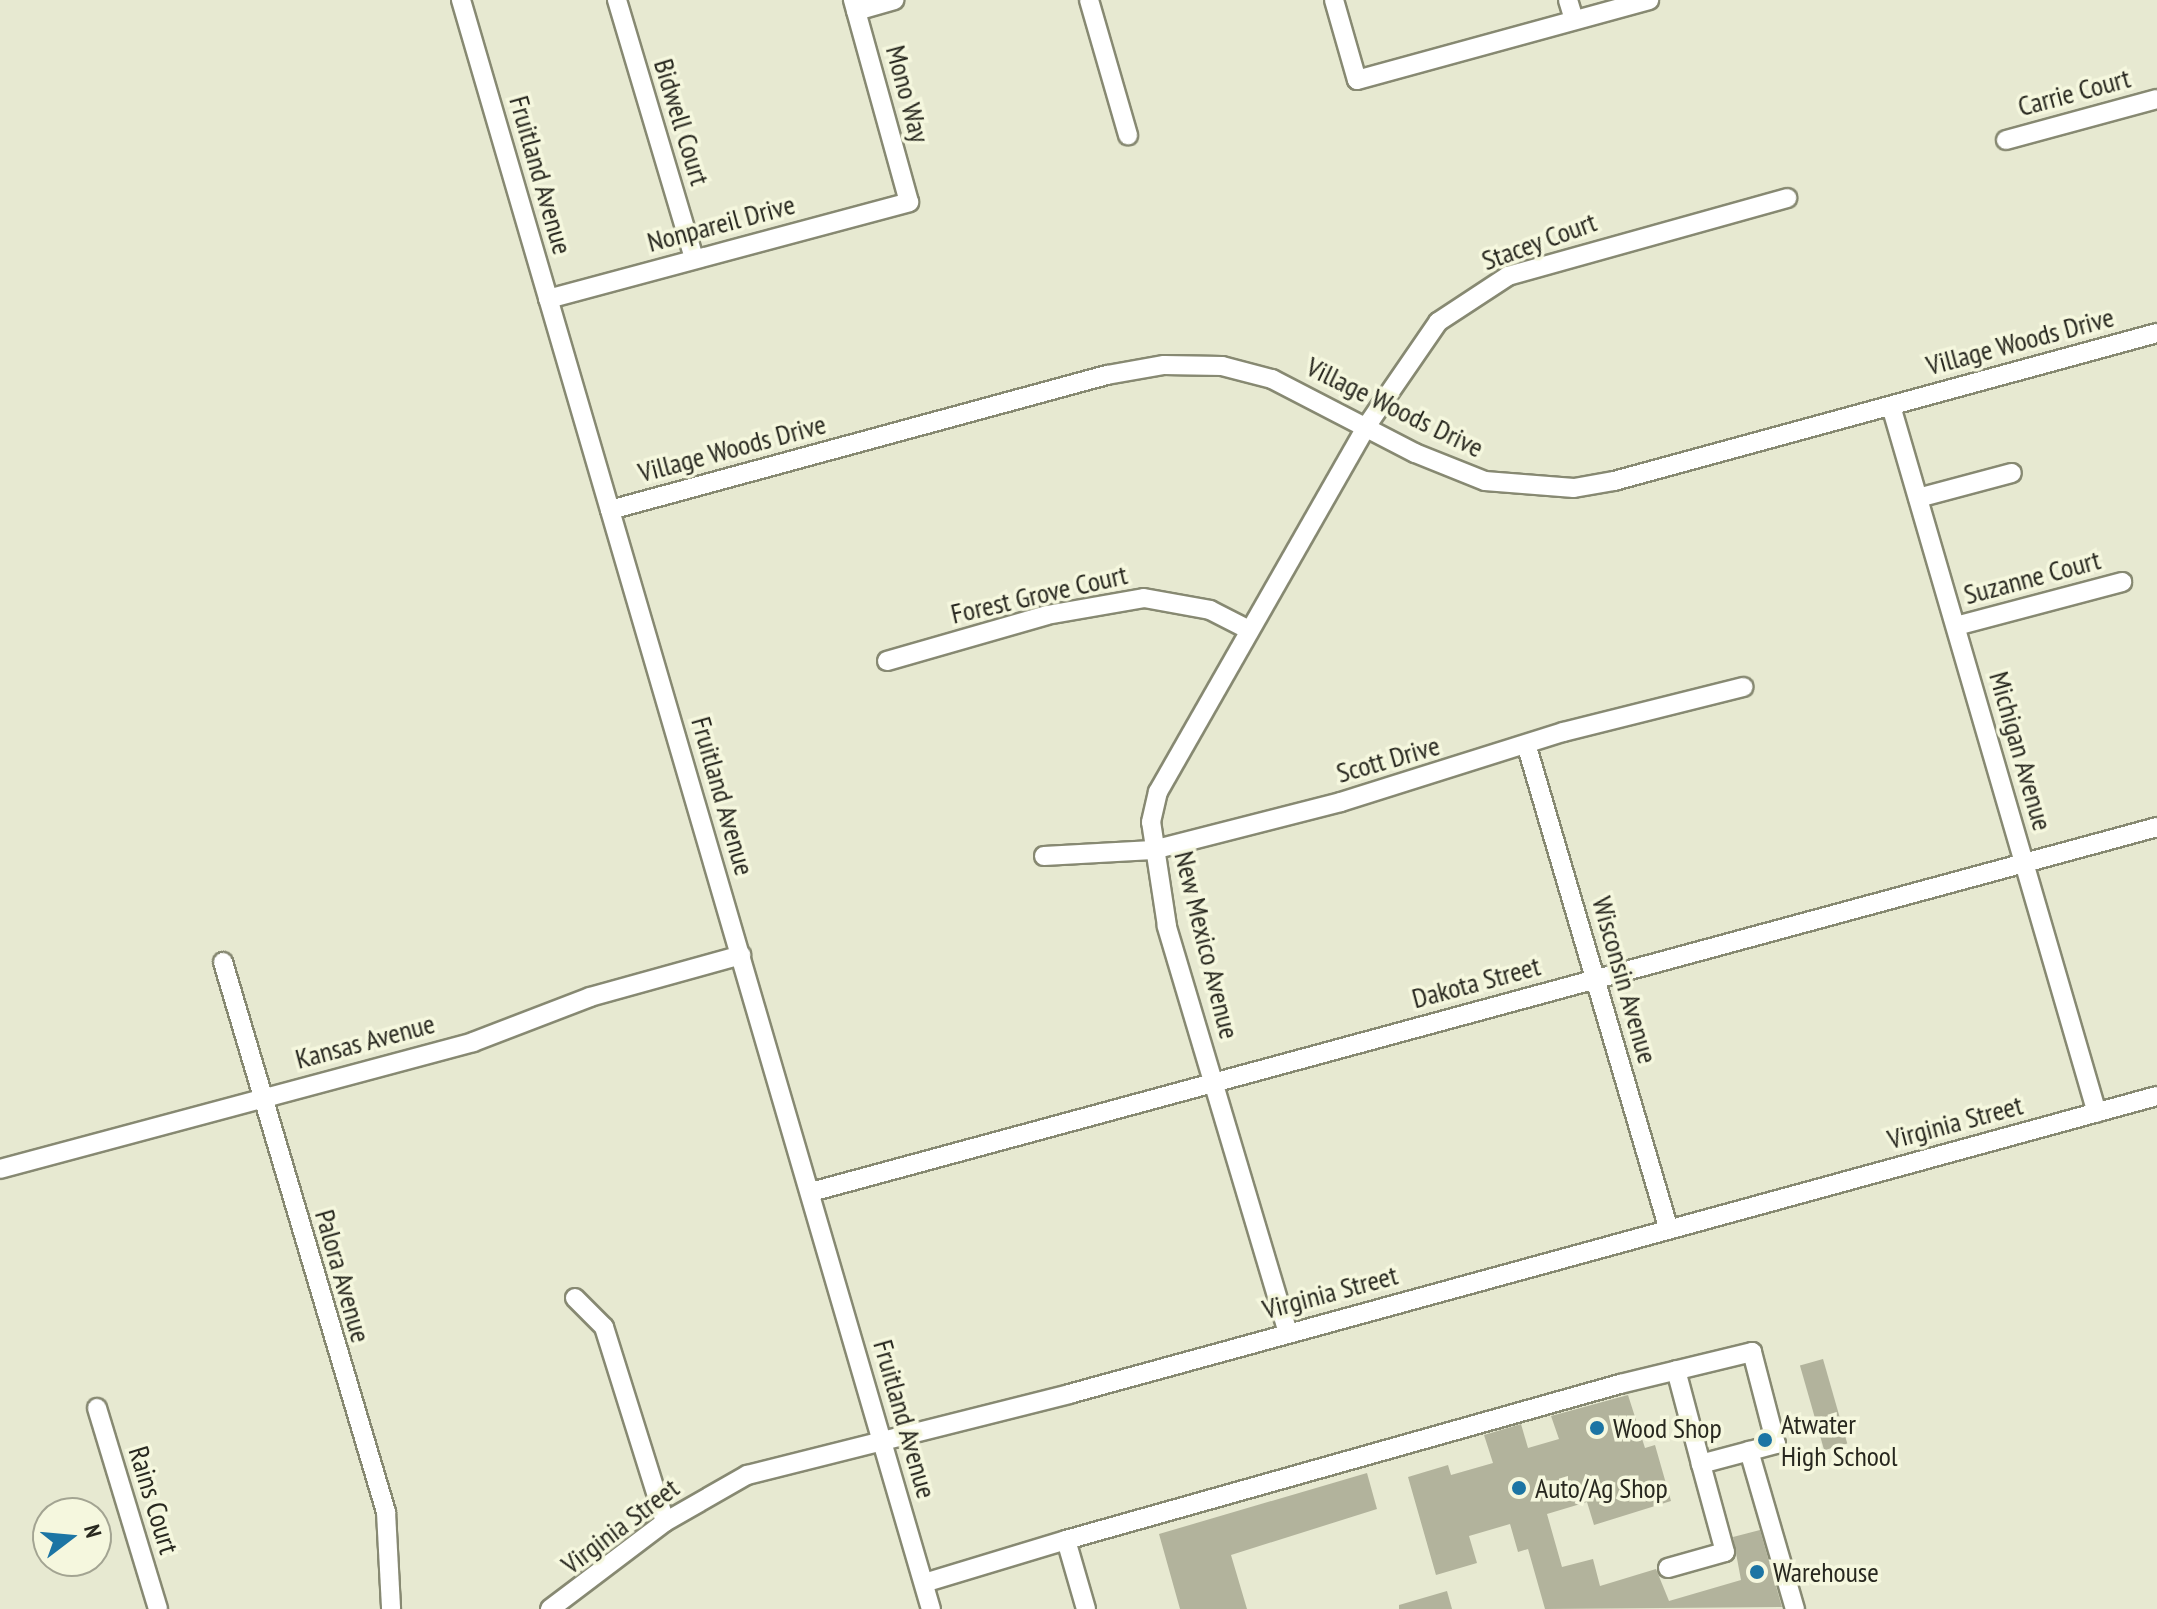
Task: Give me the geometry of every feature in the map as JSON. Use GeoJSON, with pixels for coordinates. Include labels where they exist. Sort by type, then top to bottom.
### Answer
{"type":"FeatureCollection","features":[{"type":"Feature","properties":{"kind":"street","name":"Fruitland Avenue"},"geometry":{"type":"LineString","coordinates":[[461,0],[931,1609]]}},
{"type":"Feature","properties":{"kind":"street","name":"Bidwell Court"},"geometry":{"type":"LineString","coordinates":[[617,0],[694,259]]}},
{"type":"Feature","properties":{"kind":"street"},"geometry":{"type":"LineString","coordinates":[[854,5],[894,0]]}},
{"type":"Feature","properties":{"kind":"street"},"geometry":{"type":"LineString","coordinates":[[1089,0],[1128,135]]}},
{"type":"Feature","properties":{"kind":"street"},"geometry":{"type":"LineString","coordinates":[[1334,0],[1357,80],[1649,0]]}},
{"type":"Feature","properties":{"kind":"street"},"geometry":{"type":"LineString","coordinates":[[1568,0],[1574,20]]}},
{"type":"Feature","properties":{"kind":"street","name":"Mono Way"},"geometry":{"type":"LineString","coordinates":[[854,5],[909,202]]}},
{"type":"Feature","properties":{"kind":"street","name":"Carrie Court"},"geometry":{"type":"LineString","coordinates":[[2006,140],[2157,99]]}},
{"type":"Feature","properties":{"kind":"street","name":"Stacey Court"},"geometry":{"type":"LineString","coordinates":[[1368,424],[1438,322],[1508,276],[1787,198]]}},
{"type":"Feature","properties":{"kind":"street","name":"Nonpareil Drive"},"geometry":{"type":"LineString","coordinates":[[548,299],[909,202]]}},
{"type":"Feature","properties":{"kind":"street","name":"Village Woods Drive"},"geometry":{"type":"LineString","coordinates":[[610,510],[1107,375],[1164,365],[1222,366],[1272,379],[1368,424],[1415,453],[1485,481],[1574,488],[2157,333]]}},
{"type":"Feature","properties":{"kind":"street","name":"Michigan Avenue"},"geometry":{"type":"LineString","coordinates":[[1891,406],[2097,1113]]}},
{"type":"Feature","properties":{"kind":"street","name":"New Mexico Avenue"},"geometry":{"type":"LineString","coordinates":[[1288,1333],[1167,926],[1151,822],[1158,792],[1368,424]]}},
{"type":"Feature","properties":{"kind":"street"},"geometry":{"type":"LineString","coordinates":[[1918,498],[2012,473]]}},
{"type":"Feature","properties":{"kind":"street","name":"Suzanne Court"},"geometry":{"type":"LineString","coordinates":[[1956,626],[2122,582]]}},
{"type":"Feature","properties":{"kind":"street","name":"Forest Grove Court"},"geometry":{"type":"LineString","coordinates":[[887,661],[1047,615],[1144,598],[1210,610],[1249,630]]}},
{"type":"Feature","properties":{"kind":"street","name":"Scott Drive"},"geometry":{"type":"LineString","coordinates":[[1044,856],[1153,850],[1527,747],[1563,732],[1743,687]]}},
{"type":"Feature","properties":{"kind":"street","name":"Wisconsin Avenue"},"geometry":{"type":"LineString","coordinates":[[1527,747],[1669,1230]]}},
{"type":"Feature","properties":{"kind":"street","name":"Dakota Street"},"geometry":{"type":"LineString","coordinates":[[811,1192],[2157,827]]}},
{"type":"Feature","properties":{"kind":"street","name":"Kansas Avenue"},"geometry":{"type":"LineString","coordinates":[[0,1169],[473,1042],[590,997],[741,955]]}},
{"type":"Feature","properties":{"kind":"street","name":"Palora Avenue"},"geometry":{"type":"LineString","coordinates":[[223,962],[386,1512],[391,1609]]}},
{"type":"Feature","properties":{"kind":"street","name":"Virginia Street"},"geometry":{"type":"LineString","coordinates":[[550,1609],[665,1522],[747,1475],[1288,1333],[2157,1096]]}},
{"type":"Feature","properties":{"kind":"street"},"geometry":{"type":"LineString","coordinates":[[575,1298],[604,1327],[665,1522]]}},
{"type":"Feature","properties":{"kind":"street"},"geometry":{"type":"LineString","coordinates":[[924,1583],[1066,1540],[1676,1370],[1752,1352],[1776,1444],[1701,1464]]}},
{"type":"Feature","properties":{"kind":"street"},"geometry":{"type":"LineString","coordinates":[[1668,1568],[1725,1552],[1676,1370]]}},
{"type":"Feature","properties":{"kind":"street","name":"Rains Court"},"geometry":{"type":"LineString","coordinates":[[97,1408],[158,1609]]}},
{"type":"Feature","properties":{"kind":"street"},"geometry":{"type":"LineString","coordinates":[[1749,1451],[1795,1609]]}},
{"type":"Feature","properties":{"kind":"street"},"geometry":{"type":"LineString","coordinates":[[1066,1540],[1086,1609]]}},
{"type":"Feature","properties":{"kind":"building"},"geometry":{"type":"Polygon","coordinates":[[[1823,1359],[1847,1444],[1824,1450],[1800,1366],[1823,1359]]]}},
{"type":"Feature","properties":{"kind":"building"},"geometry":{"type":"Polygon","coordinates":[[[1628,1395],[1645,1448],[1655,1445],[1671,1501],[1594,1525],[1587,1502],[1547,1514],[1562,1567],[1593,1559],[1600,1586],[1656,1569],[1669,1601],[1741,1580],[1733,1537],[1760,1530],[1782,1607],[1545,1609],[1528,1549],[1518,1552],[1510,1524],[1469,1536],[1477,1563],[1436,1575],[1408,1477],[1448,1465],[1451,1475],[1493,1463],[1484,1435],[1521,1424],[1528,1448],[1559,1439],[1551,1416],[1628,1395]]]}},
{"type":"Feature","properties":{"kind":"building"},"geometry":{"type":"Polygon","coordinates":[[[1367,1473],[1377,1509],[1231,1555],[1247,1609],[1180,1609],[1159,1534],[1367,1473]]]}},
{"type":"Feature","properties":{"kind":"building"},"geometry":{"type":"Polygon","coordinates":[[[1447,1591],[1452,1609],[1399,1609],[1399,1605],[1447,1591]]]}},
{"type":"Feature","properties":{"kind":"place","name":"Wood Shop"},"geometry":{"type":"Point","coordinates":[1597,1428]}},
{"type":"Feature","properties":{"kind":"place","name":"Atwater High School"},"geometry":{"type":"Point","coordinates":[1765,1440]}},
{"type":"Feature","properties":{"kind":"place","name":"Auto/Ag Shop"},"geometry":{"type":"Point","coordinates":[1519,1488]}},
{"type":"Feature","properties":{"kind":"place","name":"Warehouse"},"geometry":{"type":"Point","coordinates":[1757,1572]}}]}
